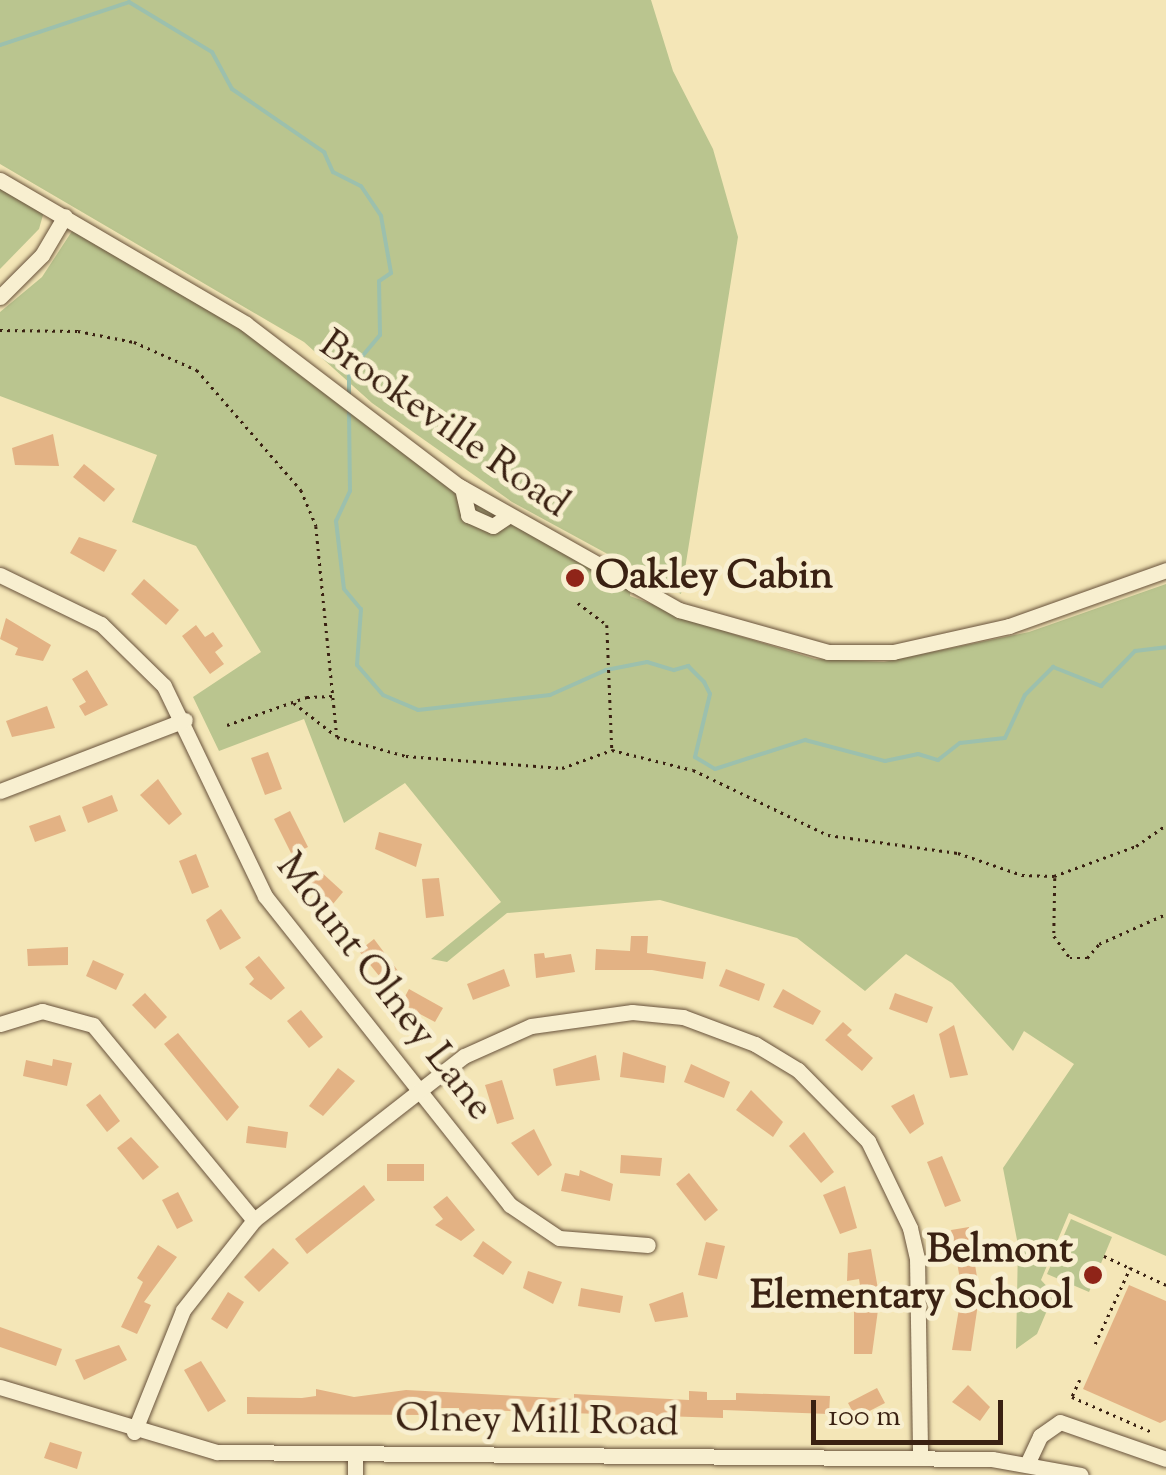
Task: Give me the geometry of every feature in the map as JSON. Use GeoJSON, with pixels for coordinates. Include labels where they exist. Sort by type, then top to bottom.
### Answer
{"type":"FeatureCollection","features":[{"type":"Feature","properties":{"kind":"street","name":"Brookeville Road"},"geometry":{"type":"LineString","coordinates":[[0,180],[246,324],[368,422],[462,488],[679,610],[851,654],[1010,626],[1166,570]]}},
{"type":"Feature","properties":{"kind":"street"},"geometry":{"type":"LineString","coordinates":[[0,297],[42,255],[65,216]]}},
{"type":"Feature","properties":{"kind":"street","name":"Mount Olney Lane"},"geometry":{"type":"LineString","coordinates":[[0,574],[101,624],[145,664],[184,720],[265,896],[418,1089],[534,1226],[578,1243],[648,1246]]}},
{"type":"Feature","properties":{"kind":"street"},"geometry":{"type":"LineString","coordinates":[[0,791],[184,720]]}},
{"type":"Feature","properties":{"kind":"street"},"geometry":{"type":"LineString","coordinates":[[0,1024],[42,1011],[65,1012],[93,1025],[254,1220]]}},
{"type":"Feature","properties":{"kind":"street"},"geometry":{"type":"LineString","coordinates":[[134,1432],[183,1310],[254,1220],[418,1089],[507,1035],[586,1014],[695,1021],[754,1044],[798,1070],[868,1141],[910,1228],[922,1298],[920,1458]]}},
{"type":"Feature","properties":{"kind":"street","name":"Olney Mill Road"},"geometry":{"type":"LineString","coordinates":[[0,1387],[134,1432],[217,1452],[920,1458],[1028,1462],[1081,1475]]}},
{"type":"Feature","properties":{"kind":"street"},"geometry":{"type":"LineString","coordinates":[[1028,1462],[1040,1436],[1060,1422],[1166,1458]]}},
{"type":"Feature","properties":{"kind":"street"},"geometry":{"type":"LineString","coordinates":[[355,1453],[356,1475]]}},
{"type":"Feature","properties":{"kind":"street"},"geometry":{"type":"LineString","coordinates":[[610,1475],[611,1457]]}},
{"type":"Feature","properties":{"kind":"path"},"geometry":{"type":"LineString","coordinates":[[0,330],[78,331],[134,342],[197,370],[230,404],[266,456],[300,490],[316,526],[324,651],[334,696],[337,737]]}},
{"type":"Feature","properties":{"kind":"path"},"geometry":{"type":"LineString","coordinates":[[578,603],[607,625],[613,677],[612,750]]}},
{"type":"Feature","properties":{"kind":"path"},"geometry":{"type":"LineString","coordinates":[[227,726],[293,702],[334,696]]}},
{"type":"Feature","properties":{"kind":"path"},"geometry":{"type":"LineString","coordinates":[[293,702],[337,737],[406,756],[562,768],[612,750],[692,770],[828,836],[958,853],[1022,875],[1054,876],[1136,846],[1166,825]]}},
{"type":"Feature","properties":{"kind":"path"},"geometry":{"type":"LineString","coordinates":[[1054,876],[1054,936],[1070,958],[1086,958],[1099,944],[1166,914]]}},
{"type":"Feature","properties":{"kind":"path"},"geometry":{"type":"LineString","coordinates":[[1104,1256],[1166,1285]]}},
{"type":"Feature","properties":{"kind":"path"},"geometry":{"type":"LineString","coordinates":[[1096,1344],[1130,1268]]}},
{"type":"Feature","properties":{"kind":"path"},"geometry":{"type":"LineString","coordinates":[[1080,1380],[1072,1396],[1152,1432]]}},
{"type":"Feature","properties":{"kind":"green space"},"geometry":{"type":"Polygon","coordinates":[[[0,0],[651,0],[673,71],[713,149],[738,237],[681,594],[512,502],[372,403],[304,342],[0,164],[0,0]]]}},
{"type":"Feature","properties":{"kind":"green space"},"geometry":{"type":"Polygon","coordinates":[[[0,183],[45,208],[39,229],[0,269],[0,183]]]}},
{"type":"Feature","properties":{"kind":"green space"},"geometry":{"type":"Polygon","coordinates":[[[76,225],[222,309],[396,446],[631,579],[630,596],[733,634],[815,659],[884,662],[1029,632],[1166,584],[1166,1256],[1069,1213],[1041,1280],[1054,1294],[1037,1334],[1016,1349],[1018,1245],[1003,1168],[1074,1064],[1024,1031],[1013,1051],[952,983],[906,954],[865,991],[797,938],[660,900],[507,913],[447,962],[431,959],[501,902],[405,783],[344,823],[304,719],[219,751],[193,697],[261,652],[196,546],[132,522],[157,455],[0,396],[0,312],[42,277],[76,225]]]}},
{"type":"Feature","properties":{"kind":"green space"},"geometry":{"type":"Polygon","coordinates":[[[1071,1219],[1112,1237],[1089,1292],[1047,1274],[1071,1219]]]}},
{"type":"Feature","properties":{"kind":"building"},"geometry":{"type":"Polygon","coordinates":[[[53,434],[59,466],[15,465],[12,448],[53,434]]]}},
{"type":"Feature","properties":{"kind":"building"},"geometry":{"type":"Polygon","coordinates":[[[84,464],[115,489],[104,502],[73,477],[84,464]]]}},
{"type":"Feature","properties":{"kind":"building"},"geometry":{"type":"Polygon","coordinates":[[[79,537],[117,550],[104,572],[70,553],[79,537]]]}},
{"type":"Feature","properties":{"kind":"building"},"geometry":{"type":"Polygon","coordinates":[[[144,579],[179,610],[166,625],[131,594],[144,579]]]}},
{"type":"Feature","properties":{"kind":"building"},"geometry":{"type":"Polygon","coordinates":[[[6,618],[51,645],[43,661],[15,655],[18,648],[0,639],[6,618]]]}},
{"type":"Feature","properties":{"kind":"building"},"geometry":{"type":"Polygon","coordinates":[[[196,625],[205,637],[213,632],[223,646],[215,652],[224,664],[210,674],[182,636],[196,625]]]}},
{"type":"Feature","properties":{"kind":"building"},"geometry":{"type":"Polygon","coordinates":[[[87,670],[108,705],[85,716],[79,706],[86,702],[72,679],[87,670]]]}},
{"type":"Feature","properties":{"kind":"building"},"geometry":{"type":"Polygon","coordinates":[[[47,706],[55,728],[12,737],[6,721],[47,706]]]}},
{"type":"Feature","properties":{"kind":"building"},"geometry":{"type":"Polygon","coordinates":[[[268,752],[282,789],[265,795],[251,758],[268,752]]]}},
{"type":"Feature","properties":{"kind":"building"},"geometry":{"type":"Polygon","coordinates":[[[158,779],[182,814],[169,825],[140,795],[158,779]]]}},
{"type":"Feature","properties":{"kind":"building"},"geometry":{"type":"Polygon","coordinates":[[[112,795],[118,811],[88,823],[82,807],[112,795]]]}},
{"type":"Feature","properties":{"kind":"building"},"geometry":{"type":"Polygon","coordinates":[[[290,811],[308,847],[292,855],[274,819],[290,811]]]}},
{"type":"Feature","properties":{"kind":"building"},"geometry":{"type":"Polygon","coordinates":[[[60,815],[66,831],[35,842],[29,826],[60,815]]]}},
{"type":"Feature","properties":{"kind":"building"},"geometry":{"type":"Polygon","coordinates":[[[379,832],[422,844],[416,867],[375,849],[379,832]]]}},
{"type":"Feature","properties":{"kind":"building"},"geometry":{"type":"Polygon","coordinates":[[[196,854],[209,887],[192,894],[179,861],[196,854]]]}},
{"type":"Feature","properties":{"kind":"building"},"geometry":{"type":"Polygon","coordinates":[[[320,871],[343,892],[328,910],[306,883],[320,871]]]}},
{"type":"Feature","properties":{"kind":"building"},"geometry":{"type":"Polygon","coordinates":[[[439,878],[444,916],[426,918],[422,879],[439,878]]]}},
{"type":"Feature","properties":{"kind":"building"},"geometry":{"type":"Polygon","coordinates":[[[221,909],[241,938],[220,950],[206,920],[221,909]]]}},
{"type":"Feature","properties":{"kind":"building"},"geometry":{"type":"Polygon","coordinates":[[[631,936],[648,936],[647,953],[706,962],[703,979],[652,970],[595,970],[596,949],[630,951],[631,936]]]}},
{"type":"Feature","properties":{"kind":"building"},"geometry":{"type":"Polygon","coordinates":[[[374,939],[398,971],[384,982],[359,951],[374,939]]]}},
{"type":"Feature","properties":{"kind":"building"},"geometry":{"type":"Polygon","coordinates":[[[68,947],[68,965],[28,966],[27,949],[68,947]]]}},
{"type":"Feature","properties":{"kind":"building"},"geometry":{"type":"Polygon","coordinates":[[[544,953],[545,958],[571,954],[575,972],[536,978],[534,954],[544,953]]]}},
{"type":"Feature","properties":{"kind":"building"},"geometry":{"type":"Polygon","coordinates":[[[259,956],[285,988],[271,1000],[249,984],[254,979],[245,967],[259,956]]]}},
{"type":"Feature","properties":{"kind":"building"},"geometry":{"type":"Polygon","coordinates":[[[93,960],[124,974],[116,990],[86,976],[93,960]]]}},
{"type":"Feature","properties":{"kind":"building"},"geometry":{"type":"Polygon","coordinates":[[[504,969],[510,986],[473,1000],[467,984],[504,969]]]}},
{"type":"Feature","properties":{"kind":"building"},"geometry":{"type":"Polygon","coordinates":[[[726,969],[765,984],[759,1001],[719,986],[726,969]]]}},
{"type":"Feature","properties":{"kind":"building"},"geometry":{"type":"Polygon","coordinates":[[[409,989],[443,1008],[435,1022],[401,1004],[409,989]]]}},
{"type":"Feature","properties":{"kind":"building"},"geometry":{"type":"Polygon","coordinates":[[[783,989],[821,1011],[813,1025],[773,1007],[783,989]]]}},
{"type":"Feature","properties":{"kind":"building"},"geometry":{"type":"Polygon","coordinates":[[[145,993],[167,1017],[155,1029],[132,1005],[145,993]]]}},
{"type":"Feature","properties":{"kind":"building"},"geometry":{"type":"Polygon","coordinates":[[[895,993],[933,1007],[927,1023],[889,1009],[895,993]]]}},
{"type":"Feature","properties":{"kind":"building"},"geometry":{"type":"Polygon","coordinates":[[[301,1010],[323,1037],[309,1048],[287,1021],[301,1010]]]}},
{"type":"Feature","properties":{"kind":"building"},"geometry":{"type":"Polygon","coordinates":[[[843,1022],[852,1030],[847,1035],[873,1058],[862,1071],[825,1040],[843,1022]]]}},
{"type":"Feature","properties":{"kind":"building"},"geometry":{"type":"Polygon","coordinates":[[[954,1025],[968,1075],[950,1078],[939,1034],[954,1025]]]}},
{"type":"Feature","properties":{"kind":"building"},"geometry":{"type":"Polygon","coordinates":[[[178,1033],[239,1107],[227,1121],[164,1044],[178,1033]]]}},
{"type":"Feature","properties":{"kind":"building"},"geometry":{"type":"Polygon","coordinates":[[[623,1052],[666,1066],[664,1083],[620,1077],[623,1052]]]}},
{"type":"Feature","properties":{"kind":"building"},"geometry":{"type":"Polygon","coordinates":[[[596,1055],[600,1080],[556,1086],[553,1069],[596,1055]]]}},
{"type":"Feature","properties":{"kind":"building"},"geometry":{"type":"Polygon","coordinates":[[[53,1059],[72,1063],[67,1086],[23,1076],[26,1060],[52,1066],[53,1059]]]}},
{"type":"Feature","properties":{"kind":"building"},"geometry":{"type":"Polygon","coordinates":[[[691,1064],[730,1082],[724,1098],[684,1082],[691,1064]]]}},
{"type":"Feature","properties":{"kind":"building"},"geometry":{"type":"Polygon","coordinates":[[[338,1068],[355,1081],[323,1116],[309,1106],[338,1068]]]}},
{"type":"Feature","properties":{"kind":"building"},"geometry":{"type":"Polygon","coordinates":[[[502,1080],[514,1119],[497,1124],[485,1085],[502,1080]]]}},
{"type":"Feature","properties":{"kind":"building"},"geometry":{"type":"Polygon","coordinates":[[[751,1090],[783,1122],[773,1137],[736,1110],[751,1090]]]}},
{"type":"Feature","properties":{"kind":"building"},"geometry":{"type":"Polygon","coordinates":[[[100,1094],[120,1121],[107,1132],[86,1105],[100,1094]]]}},
{"type":"Feature","properties":{"kind":"building"},"geometry":{"type":"Polygon","coordinates":[[[914,1094],[924,1124],[910,1134],[891,1106],[914,1094]]]}},
{"type":"Feature","properties":{"kind":"building"},"geometry":{"type":"Polygon","coordinates":[[[248,1126],[288,1132],[286,1148],[246,1143],[248,1126]]]}},
{"type":"Feature","properties":{"kind":"building"},"geometry":{"type":"Polygon","coordinates":[[[534,1129],[552,1165],[538,1176],[511,1143],[534,1129]]]}},
{"type":"Feature","properties":{"kind":"building"},"geometry":{"type":"Polygon","coordinates":[[[804,1132],[834,1172],[821,1183],[789,1146],[804,1132]]]}},
{"type":"Feature","properties":{"kind":"building"},"geometry":{"type":"Polygon","coordinates":[[[131,1137],[159,1167],[143,1180],[117,1148],[131,1137]]]}},
{"type":"Feature","properties":{"kind":"building"},"geometry":{"type":"Polygon","coordinates":[[[621,1155],[662,1158],[660,1176],[620,1173],[621,1155]]]}},
{"type":"Feature","properties":{"kind":"building"},"geometry":{"type":"Polygon","coordinates":[[[942,1156],[961,1201],[945,1207],[927,1162],[942,1156]]]}},
{"type":"Feature","properties":{"kind":"building"},"geometry":{"type":"Polygon","coordinates":[[[387,1164],[424,1164],[424,1181],[387,1181],[387,1164]]]}},
{"type":"Feature","properties":{"kind":"building"},"geometry":{"type":"Polygon","coordinates":[[[580,1170],[613,1184],[610,1201],[561,1191],[565,1173],[579,1176],[580,1170]]]}},
{"type":"Feature","properties":{"kind":"building"},"geometry":{"type":"Polygon","coordinates":[[[689,1173],[718,1210],[705,1221],[676,1184],[689,1173]]]}},
{"type":"Feature","properties":{"kind":"building"},"geometry":{"type":"Polygon","coordinates":[[[364,1185],[375,1200],[307,1254],[295,1239],[364,1185]]]}},
{"type":"Feature","properties":{"kind":"building"},"geometry":{"type":"Polygon","coordinates":[[[845,1186],[857,1228],[840,1234],[823,1195],[845,1186]]]}},
{"type":"Feature","properties":{"kind":"building"},"geometry":{"type":"Polygon","coordinates":[[[178,1192],[193,1221],[177,1229],[162,1200],[178,1192]]]}},
{"type":"Feature","properties":{"kind":"building"},"geometry":{"type":"Polygon","coordinates":[[[447,1196],[475,1230],[461,1241],[435,1225],[443,1219],[433,1207],[447,1196]]]}},
{"type":"Feature","properties":{"kind":"building"},"geometry":{"type":"Polygon","coordinates":[[[969,1227],[977,1277],[960,1279],[951,1230],[969,1227]]]}},
{"type":"Feature","properties":{"kind":"building"},"geometry":{"type":"Polygon","coordinates":[[[483,1241],[512,1262],[503,1275],[473,1256],[483,1241]]]}},
{"type":"Feature","properties":{"kind":"building"},"geometry":{"type":"Polygon","coordinates":[[[706,1242],[725,1246],[717,1279],[698,1275],[706,1242]]]}},
{"type":"Feature","properties":{"kind":"building"},"geometry":{"type":"Polygon","coordinates":[[[158,1245],[177,1257],[144,1302],[151,1305],[137,1334],[121,1327],[143,1282],[137,1278],[158,1245]]]}},
{"type":"Feature","properties":{"kind":"building"},"geometry":{"type":"Polygon","coordinates":[[[273,1248],[289,1263],[259,1292],[244,1277],[273,1248]]]}},
{"type":"Feature","properties":{"kind":"building"},"geometry":{"type":"Polygon","coordinates":[[[871,1249],[878,1289],[861,1292],[859,1279],[847,1281],[848,1253],[871,1249]]]}},
{"type":"Feature","properties":{"kind":"building"},"geometry":{"type":"Polygon","coordinates":[[[528,1271],[562,1282],[553,1304],[523,1288],[528,1271]]]}},
{"type":"Feature","properties":{"kind":"building"},"geometry":{"type":"Polygon","coordinates":[[[1129,1285],[1166,1301],[1166,1420],[1160,1423],[1083,1389],[1129,1285]]]}},
{"type":"Feature","properties":{"kind":"building"},"geometry":{"type":"Polygon","coordinates":[[[581,1288],[623,1296],[620,1313],[578,1306],[581,1288]]]}},
{"type":"Feature","properties":{"kind":"building"},"geometry":{"type":"Polygon","coordinates":[[[228,1292],[244,1302],[227,1329],[211,1319],[228,1292]]]}},
{"type":"Feature","properties":{"kind":"building"},"geometry":{"type":"Polygon","coordinates":[[[683,1292],[688,1317],[655,1322],[649,1304],[683,1292]]]}},
{"type":"Feature","properties":{"kind":"building"},"geometry":{"type":"Polygon","coordinates":[[[960,1303],[978,1304],[971,1351],[952,1350],[960,1303]]]}},
{"type":"Feature","properties":{"kind":"building"},"geometry":{"type":"Polygon","coordinates":[[[854,1310],[878,1310],[872,1354],[854,1354],[854,1310]]]}},
{"type":"Feature","properties":{"kind":"building"},"geometry":{"type":"Polygon","coordinates":[[[0,1327],[62,1349],[56,1366],[0,1347],[0,1327]]]}},
{"type":"Feature","properties":{"kind":"building"},"geometry":{"type":"Polygon","coordinates":[[[119,1345],[127,1360],[84,1380],[75,1360],[119,1345]]]}},
{"type":"Feature","properties":{"kind":"building"},"geometry":{"type":"Polygon","coordinates":[[[201,1361],[226,1401],[208,1412],[184,1370],[201,1361]]]}},
{"type":"Feature","properties":{"kind":"building"},"geometry":{"type":"Polygon","coordinates":[[[968,1385],[990,1407],[980,1421],[952,1402],[968,1385]]]}},
{"type":"Feature","properties":{"kind":"building"},"geometry":{"type":"Polygon","coordinates":[[[877,1388],[885,1403],[856,1418],[848,1403],[877,1388]]]}},
{"type":"Feature","properties":{"kind":"building"},"geometry":{"type":"Polygon","coordinates":[[[316,1389],[354,1397],[406,1390],[574,1399],[574,1394],[689,1400],[689,1391],[707,1392],[707,1400],[736,1400],[736,1393],[830,1396],[829,1414],[723,1410],[723,1418],[479,1410],[478,1417],[459,1417],[459,1408],[425,1408],[425,1415],[247,1414],[247,1397],[302,1398],[316,1396],[316,1389]]]}},
{"type":"Feature","properties":{"kind":"building"},"geometry":{"type":"Polygon","coordinates":[[[50,1442],[82,1452],[77,1469],[44,1458],[50,1442]]]}},
{"type":"Feature","properties":{"kind":"waterway"},"geometry":{"type":"LineString","coordinates":[[0,45],[129,2],[212,52],[232,89],[324,152],[333,172],[361,186],[381,216],[391,273],[379,281],[380,335],[349,372],[349,397]]}},
{"type":"Feature","properties":{"kind":"waterway"},"geometry":{"type":"LineString","coordinates":[[349,411],[350,491],[336,521],[344,589],[361,609],[357,665],[383,695],[418,710],[550,695],[606,670],[647,662],[674,670],[688,666],[704,682],[710,694],[695,757],[715,769],[805,740],[885,761],[918,754],[938,760],[960,743],[1005,738],[1025,695],[1053,667],[1101,686],[1135,651],[1166,647]]}},
{"type":"Feature","properties":{"kind":"place","name":"Oakley Cabin"},"geometry":{"type":"Point","coordinates":[575,578]}},
{"type":"Feature","properties":{"kind":"place","name":"Belmont Elementary School"},"geometry":{"type":"Point","coordinates":[1093,1275]}}]}
